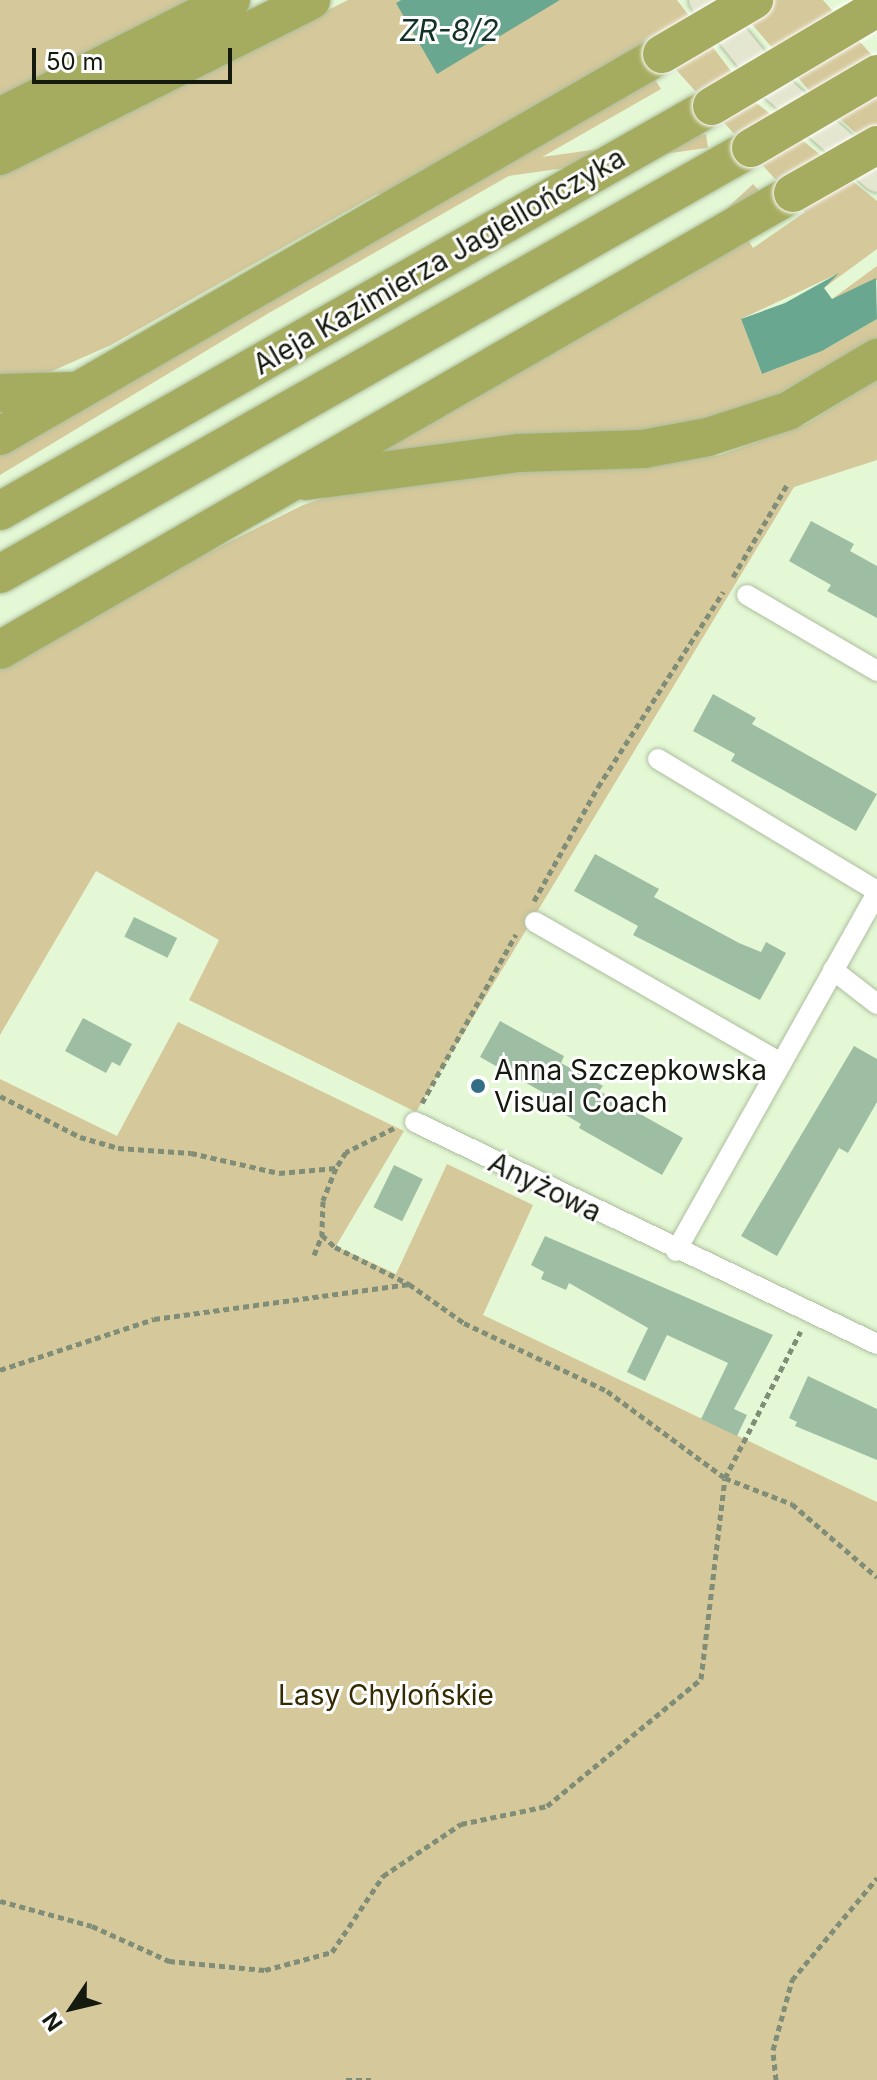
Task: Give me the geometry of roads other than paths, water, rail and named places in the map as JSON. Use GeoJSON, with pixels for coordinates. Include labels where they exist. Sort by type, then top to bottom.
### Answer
{"type":"FeatureCollection","features":[{"type":"Feature","properties":{"kind":"highway"},"geometry":{"type":"LineString","coordinates":[[0,117],[231,0]]}},
{"type":"Feature","properties":{"kind":"highway"},"geometry":{"type":"LineString","coordinates":[[0,156],[311,0]]}},
{"type":"Feature","properties":{"kind":"highway"},"geometry":{"type":"LineString","coordinates":[[0,436],[754,0]]}},
{"type":"Feature","properties":{"kind":"highway","name":"Aleja Kazimierza Jagiellończyka"},"geometry":{"type":"LineString","coordinates":[[0,511],[712,106],[877,8]]}},
{"type":"Feature","properties":{"kind":"highway","name":"Aleja Kazimierza Jagiellończyka"},"geometry":{"type":"LineString","coordinates":[[0,574],[877,74]]}},
{"type":"Feature","properties":{"kind":"highway"},"geometry":{"type":"LineString","coordinates":[[0,650],[278,486],[877,145]]}},
{"type":"Feature","properties":{"kind":"highway"},"geometry":{"type":"LineString","coordinates":[[278,486],[427,463],[643,449],[708,437],[788,411],[877,358]]}},
{"type":"Feature","properties":{"kind":"highway"},"geometry":{"type":"LineString","coordinates":[[0,393],[75,391]]}},
{"type":"Feature","properties":{"kind":"main road"},"geometry":{"type":"LineString","coordinates":[[704,0],[770,82],[877,177]]}},
{"type":"Feature","properties":{"kind":"street"},"geometry":{"type":"LineString","coordinates":[[747,595],[877,671]]}},
{"type":"Feature","properties":{"kind":"street"},"geometry":{"type":"LineString","coordinates":[[658,759],[877,892],[676,1251]]}},
{"type":"Feature","properties":{"kind":"street"},"geometry":{"type":"LineString","coordinates":[[529,918],[781,1063]]}},
{"type":"Feature","properties":{"kind":"street"},"geometry":{"type":"LineString","coordinates":[[833,970],[877,1004]]}},
{"type":"Feature","properties":{"kind":"street","name":"Anyżowa"},"geometry":{"type":"LineString","coordinates":[[415,1122],[676,1251],[877,1344]]}},
{"type":"Feature","properties":{"kind":"water","name":"ZR-8/2"},"geometry":{"type":"Polygon","coordinates":[[[401,0],[560,0],[437,74],[396,3],[401,0]]]}},
{"type":"Feature","properties":{"kind":"water"},"geometry":{"type":"Polygon","coordinates":[[[839,273],[824,288],[832,299],[876,278],[877,319],[822,351],[762,374],[741,319],[785,303],[839,273]]]}},
{"type":"Feature","properties":{"kind":"place","name":"Anna Szczepkowska Visual Coach"},"geometry":{"type":"Point","coordinates":[478,1086]}},
{"type":"Feature","properties":{"kind":"park label","name":"Lasy Chylońskie"},"geometry":{"type":"Point","coordinates":[386,1695]}}]}
